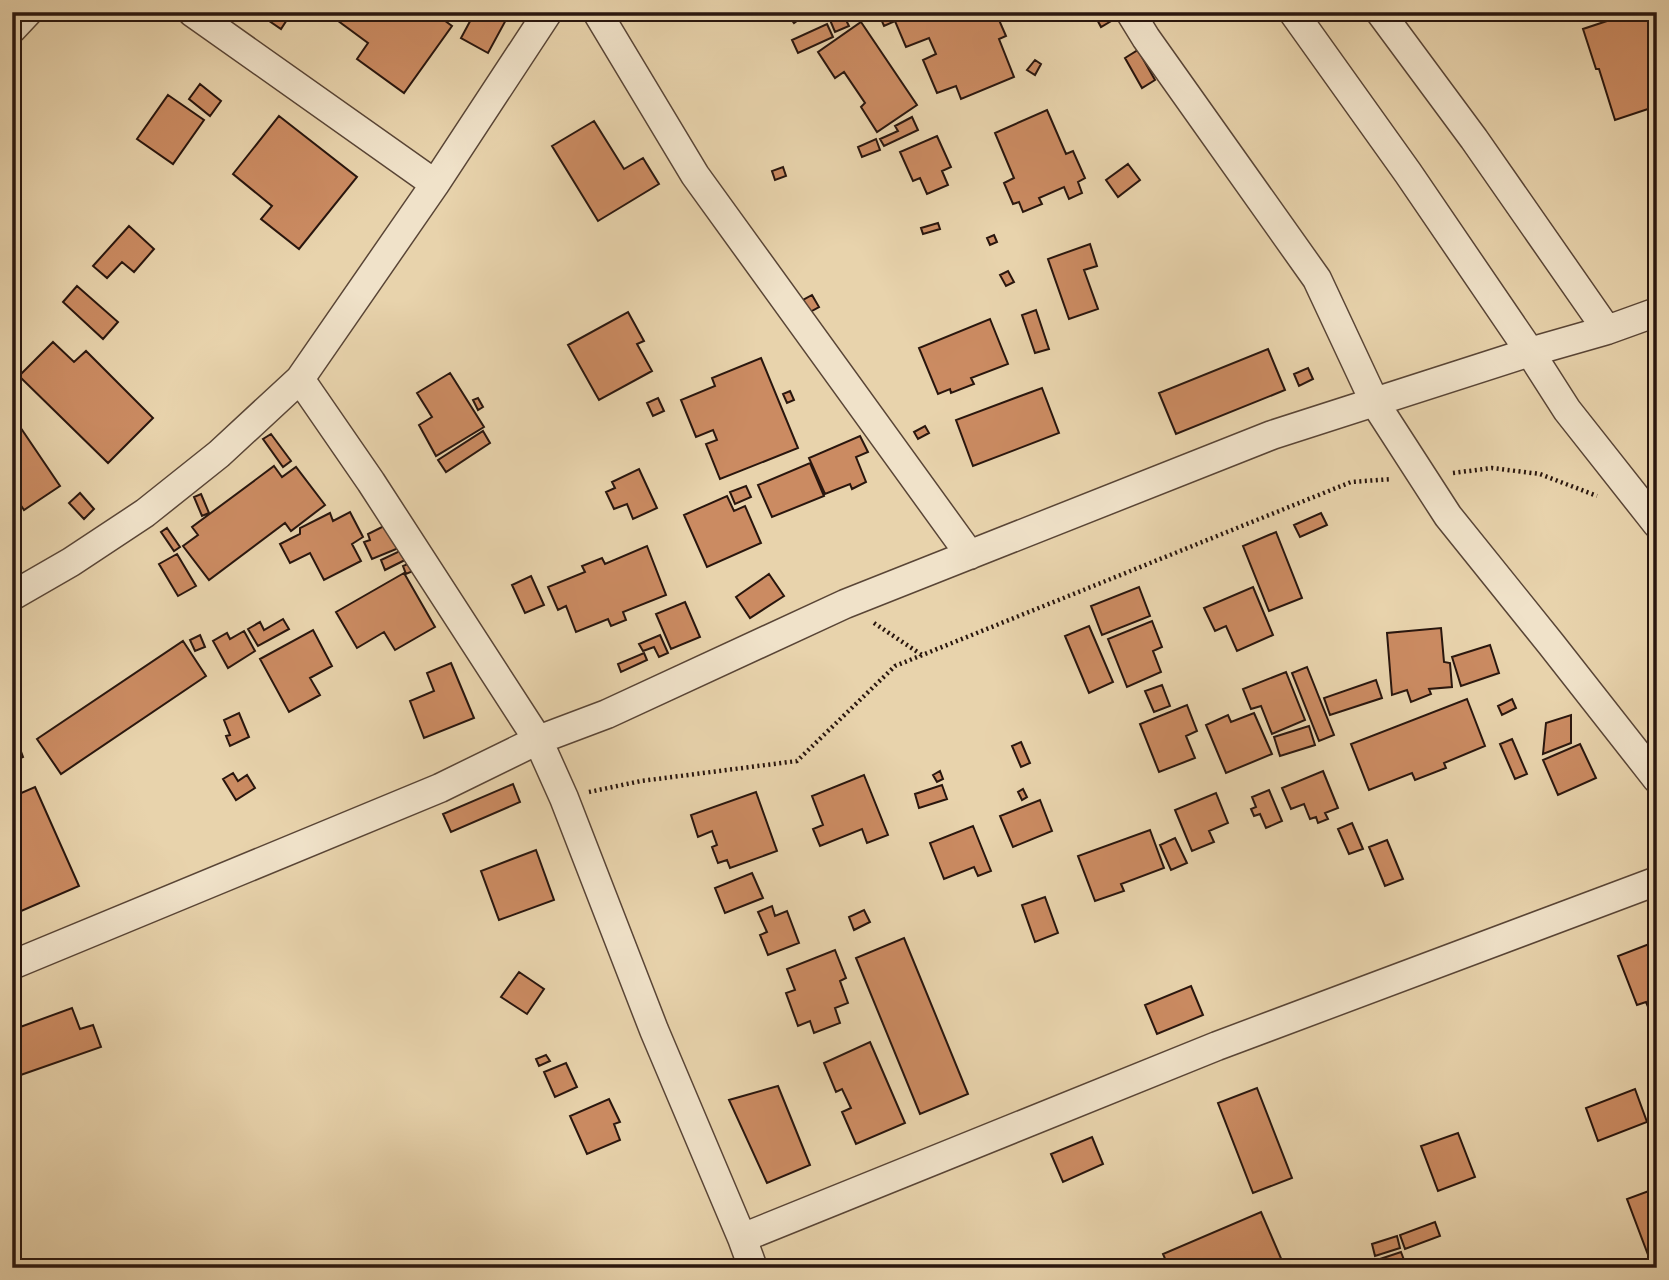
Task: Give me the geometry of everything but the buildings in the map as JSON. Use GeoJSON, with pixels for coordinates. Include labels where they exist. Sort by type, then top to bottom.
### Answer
{"type":"FeatureCollection","features":[{"type":"Feature","properties":{"kind":"street"},"geometry":{"type":"LineString","coordinates":[[12,29],[28,12]]}},
{"type":"Feature","properties":{"kind":"street"},"geometry":{"type":"LineString","coordinates":[[192,12],[435,184]]}},
{"type":"Feature","properties":{"kind":"street"},"geometry":{"type":"LineString","coordinates":[[12,596],[71,562],[145,513],[219,454],[300,379],[435,184],[548,12]]}},
{"type":"Feature","properties":{"kind":"street"},"geometry":{"type":"LineString","coordinates":[[597,12],[695,175],[970,555]]}},
{"type":"Feature","properties":{"kind":"street"},"geometry":{"type":"LineString","coordinates":[[1130,12],[1317,279],[1375,402],[1448,516],[1657,779]]}},
{"type":"Feature","properties":{"kind":"street"},"geometry":{"type":"LineString","coordinates":[[1293,12],[1408,173],[1567,410],[1657,524]]}},
{"type":"Feature","properties":{"kind":"street"},"geometry":{"type":"LineString","coordinates":[[1380,12],[1475,139],[1607,330]]}},
{"type":"Feature","properties":{"kind":"street"},"geometry":{"type":"LineString","coordinates":[[12,965],[440,788],[538,740],[607,714],[845,604],[1272,435],[1657,312]]}},
{"type":"Feature","properties":{"kind":"street"},"geometry":{"type":"LineString","coordinates":[[300,379],[371,482],[538,740],[564,798],[654,1030],[753,1268]]}},
{"type":"Feature","properties":{"kind":"street"},"geometry":{"type":"LineString","coordinates":[[742,1238],[1217,1046],[1657,881]]}},
{"type":"Feature","properties":{"kind":"path"},"geometry":{"type":"LineString","coordinates":[[564,798],[641,781],[797,761],[895,666],[1351,482],[1492,468],[1540,474],[1602,497]]}},
{"type":"Feature","properties":{"kind":"path"},"geometry":{"type":"LineString","coordinates":[[845,604],[923,655]]}}]}
